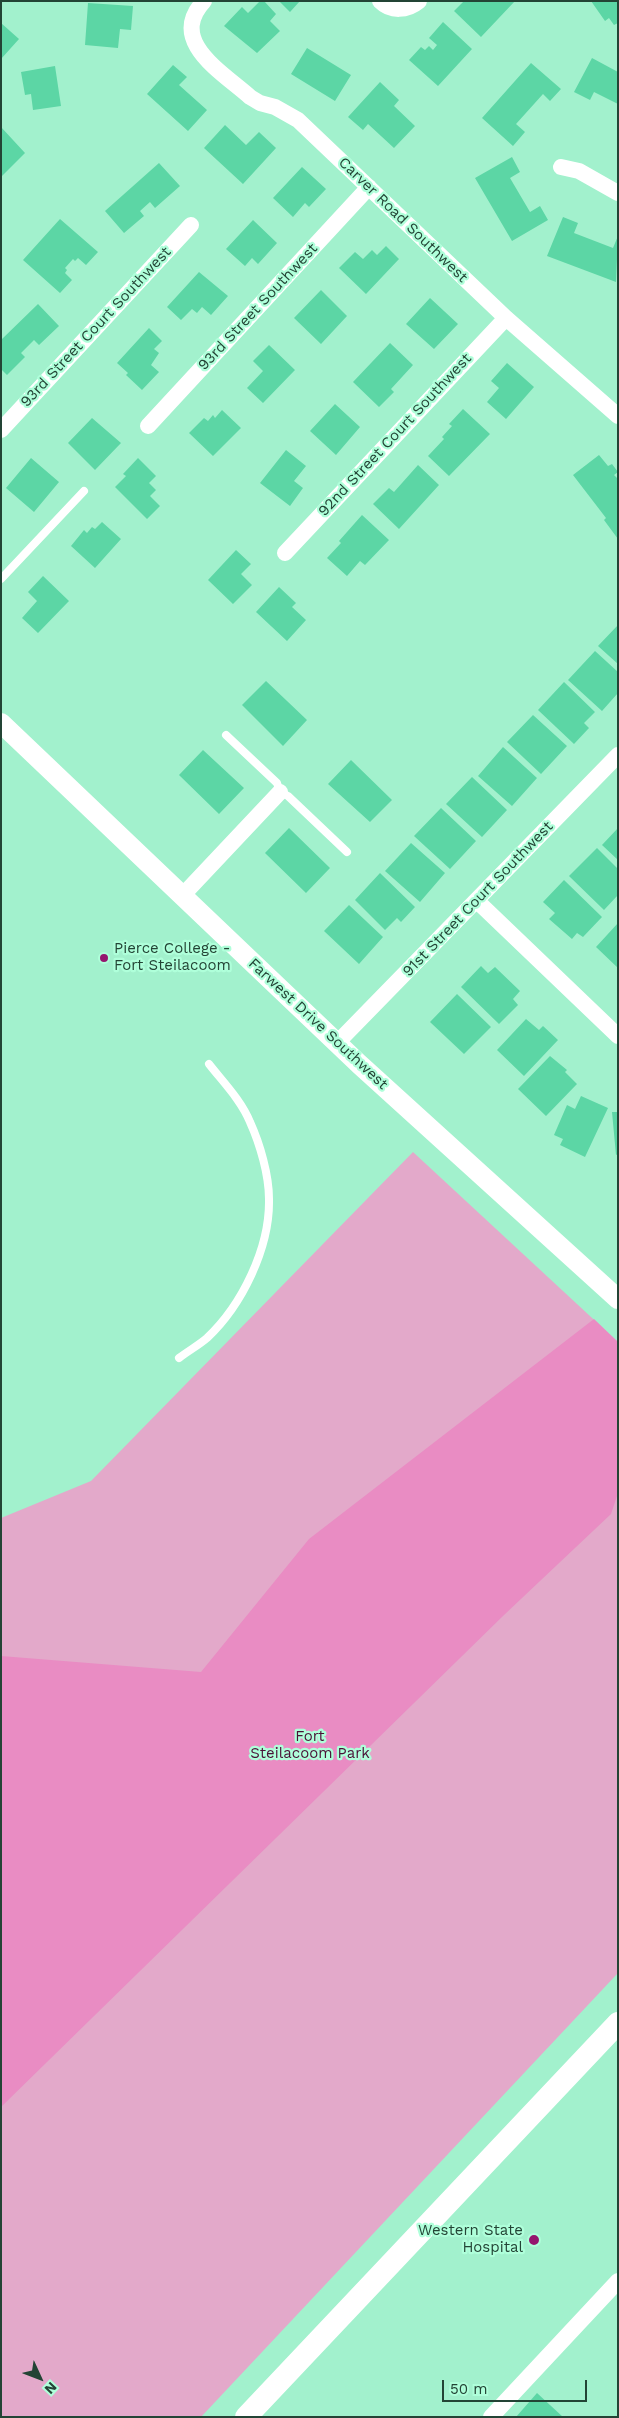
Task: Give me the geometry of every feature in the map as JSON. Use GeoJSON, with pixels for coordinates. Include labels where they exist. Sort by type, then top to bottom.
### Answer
{"type":"FeatureCollection","features":[{"type":"Feature","properties":{"kind":"main road"},"geometry":{"type":"LineString","coordinates":[[246,2417],[618,2023]]}},
{"type":"Feature","properties":{"kind":"street","name":"Carver Road Southwest"},"geometry":{"type":"LineString","coordinates":[[204,1],[195,10],[190,29],[197,49],[250,97],[260,103],[275,107],[298,120],[506,318],[618,416]]}},
{"type":"Feature","properties":{"kind":"street"},"geometry":{"type":"LineString","coordinates":[[380,1],[385,6],[394,9],[413,5]]}},
{"type":"Feature","properties":{"kind":"street"},"geometry":{"type":"LineString","coordinates":[[561,167],[579,171],[618,193]]}},
{"type":"Feature","properties":{"kind":"street","name":"93rd Street Southwest"},"geometry":{"type":"LineString","coordinates":[[148,426],[369,187]]}},
{"type":"Feature","properties":{"kind":"street","name":"93rd Street Court Southwest"},"geometry":{"type":"LineString","coordinates":[[2,427],[191,225]]}},
{"type":"Feature","properties":{"kind":"street","name":"92nd Street Court Southwest"},"geometry":{"type":"LineString","coordinates":[[285,553],[506,318]]}},
{"type":"Feature","properties":{"kind":"street","name":"Farwest Drive Southwest"},"geometry":{"type":"LineString","coordinates":[[1,723],[338,1043],[618,1299]]}},
{"type":"Feature","properties":{"kind":"street","name":"91st Street Court Southwest"},"geometry":{"type":"LineString","coordinates":[[338,1043],[618,755]]}},
{"type":"Feature","properties":{"kind":"street"},"geometry":{"type":"LineString","coordinates":[[182,896],[280,792]]}},
{"type":"Feature","properties":{"kind":"street"},"geometry":{"type":"LineString","coordinates":[[477,901],[618,1036]]}},
{"type":"Feature","properties":{"kind":"street"},"geometry":{"type":"LineString","coordinates":[[491,2417],[618,2281]]}},
{"type":"Feature","properties":{"kind":"lane"},"geometry":{"type":"LineString","coordinates":[[1,580],[84,490]]}},
{"type":"Feature","properties":{"kind":"lane"},"geometry":{"type":"LineString","coordinates":[[226,735],[277,783],[280,792],[288,796],[347,852]]}},
{"type":"Feature","properties":{"kind":"lane"},"geometry":{"type":"LineString","coordinates":[[179,1358],[206,1338],[246,1289],[258,1262],[269,1200],[266,1176],[250,1121],[238,1100],[209,1064]]}},
{"type":"Feature","properties":{"kind":"green space","name":"Fort Steilacoom Park"},"geometry":{"type":"Polygon","coordinates":[[[413,1152],[618,1342],[618,1973],[201,2417],[1,2417],[1,1518],[91,1481],[413,1152]]]}},
{"type":"Feature","properties":{"kind":"green space"},"geometry":{"type":"Polygon","coordinates":[[[594,1319],[618,1342],[618,1493],[611,1514],[504,1615],[1,2107],[1,1656],[201,1672],[309,1539],[594,1319]]]}},
{"type":"Feature","properties":{"kind":"building"},"geometry":{"type":"Polygon","coordinates":[[[260,1],[264,1],[276,14],[270,21],[280,31],[257,53],[224,26],[242,7],[248,13],[260,1]]]}},
{"type":"Feature","properties":{"kind":"building"},"geometry":{"type":"Polygon","coordinates":[[[279,1],[300,1],[290,12],[279,1]]]}},
{"type":"Feature","properties":{"kind":"building"},"geometry":{"type":"Polygon","coordinates":[[[464,1],[515,1],[481,37],[454,11],[464,1]]]}},
{"type":"Feature","properties":{"kind":"building"},"geometry":{"type":"Polygon","coordinates":[[[591,1],[618,1],[618,23],[614,25],[609,18],[605,21],[591,1]]]}},
{"type":"Feature","properties":{"kind":"building"},"geometry":{"type":"Polygon","coordinates":[[[88,3],[133,6],[131,30],[120,29],[118,48],[85,45],[88,3]]]}},
{"type":"Feature","properties":{"kind":"building"},"geometry":{"type":"Polygon","coordinates":[[[443,22],[472,49],[438,86],[409,60],[421,47],[425,50],[429,46],[433,50],[437,45],[429,38],[443,22]]]}},
{"type":"Feature","properties":{"kind":"building"},"geometry":{"type":"Polygon","coordinates":[[[1,23],[19,39],[1,59],[1,23]]]}},
{"type":"Feature","properties":{"kind":"building"},"geometry":{"type":"Polygon","coordinates":[[[307,48],[351,75],[335,101],[291,74],[307,48]]]}},
{"type":"Feature","properties":{"kind":"building"},"geometry":{"type":"Polygon","coordinates":[[[592,58],[618,72],[618,104],[594,92],[590,100],[574,92],[592,58]]]}},
{"type":"Feature","properties":{"kind":"building"},"geometry":{"type":"Polygon","coordinates":[[[531,63],[561,89],[550,101],[543,94],[516,124],[525,132],[513,146],[482,118],[531,63]]]}},
{"type":"Feature","properties":{"kind":"building"},"geometry":{"type":"Polygon","coordinates":[[[173,65],[187,77],[179,85],[207,110],[188,131],[147,94],[173,65]]]}},
{"type":"Feature","properties":{"kind":"building"},"geometry":{"type":"Polygon","coordinates":[[[55,66],[61,106],[33,110],[31,94],[25,95],[21,72],[55,66]]]}},
{"type":"Feature","properties":{"kind":"building"},"geometry":{"type":"Polygon","coordinates":[[[380,82],[399,100],[394,106],[415,126],[394,148],[368,124],[363,130],[348,117],[380,82]]]}},
{"type":"Feature","properties":{"kind":"building"},"geometry":{"type":"Polygon","coordinates":[[[225,125],[246,145],[259,132],[276,148],[243,184],[204,148],[225,125]]]}},
{"type":"Feature","properties":{"kind":"building"},"geometry":{"type":"Polygon","coordinates":[[[1,127],[25,153],[1,177],[1,127]]]}},
{"type":"Feature","properties":{"kind":"building"},"geometry":{"type":"Polygon","coordinates":[[[512,157],[520,172],[510,178],[530,212],[540,206],[548,220],[512,241],[475,178],[512,157]]]}},
{"type":"Feature","properties":{"kind":"building"},"geometry":{"type":"Polygon","coordinates":[[[159,163],[180,186],[155,208],[150,202],[140,211],[144,216],[124,233],[105,211],[159,163]]]}},
{"type":"Feature","properties":{"kind":"building"},"geometry":{"type":"Polygon","coordinates":[[[302,167],[326,189],[309,207],[305,203],[293,217],[273,198],[302,167]]]}},
{"type":"Feature","properties":{"kind":"building"},"geometry":{"type":"Polygon","coordinates":[[[563,217],[578,223],[574,233],[613,248],[618,236],[616,282],[547,256],[563,217]]]}},
{"type":"Feature","properties":{"kind":"building"},"geometry":{"type":"Polygon","coordinates":[[[60,219],[98,252],[86,265],[78,258],[75,261],[73,259],[65,268],[67,270],[65,273],[72,280],[60,293],[23,260],[60,219]]]}},
{"type":"Feature","properties":{"kind":"building"},"geometry":{"type":"Polygon","coordinates":[[[253,220],[277,243],[258,264],[252,258],[245,266],[226,249],[253,220]]]}},
{"type":"Feature","properties":{"kind":"building"},"geometry":{"type":"Polygon","coordinates":[[[386,246],[399,259],[366,294],[339,268],[355,252],[363,259],[372,250],[377,255],[386,246]]]}},
{"type":"Feature","properties":{"kind":"building"},"geometry":{"type":"Polygon","coordinates":[[[199,272],[228,296],[211,315],[202,307],[197,313],[192,309],[181,320],[167,307],[199,272]]]}},
{"type":"Feature","properties":{"kind":"building"},"geometry":{"type":"Polygon","coordinates":[[[321,290],[347,316],[321,344],[294,318],[321,290]]]}},
{"type":"Feature","properties":{"kind":"building"},"geometry":{"type":"Polygon","coordinates":[[[430,298],[458,324],[434,349],[406,324],[430,298]]]}},
{"type":"Feature","properties":{"kind":"building"},"geometry":{"type":"Polygon","coordinates":[[[38,304],[59,326],[39,345],[34,340],[21,353],[25,357],[7,375],[1,369],[1,340],[38,304]]]}},
{"type":"Feature","properties":{"kind":"building"},"geometry":{"type":"Polygon","coordinates":[[[149,328],[162,341],[154,349],[159,353],[151,365],[159,372],[142,390],[126,375],[128,373],[117,363],[149,328]]]}},
{"type":"Feature","properties":{"kind":"building"},"geometry":{"type":"Polygon","coordinates":[[[390,343],[413,365],[391,389],[394,392],[379,407],[353,382],[390,343]]]}},
{"type":"Feature","properties":{"kind":"building"},"geometry":{"type":"Polygon","coordinates":[[[269,345],[295,370],[263,403],[247,388],[263,371],[253,361],[269,345]]]}},
{"type":"Feature","properties":{"kind":"building"},"geometry":{"type":"Polygon","coordinates":[[[507,363],[534,387],[506,419],[487,402],[499,388],[491,381],[507,363]]]}},
{"type":"Feature","properties":{"kind":"building"},"geometry":{"type":"Polygon","coordinates":[[[335,404],[360,427],[336,455],[310,431],[335,404]]]}},
{"type":"Feature","properties":{"kind":"building"},"geometry":{"type":"Polygon","coordinates":[[[463,409],[490,434],[449,476],[428,456],[444,439],[442,437],[452,426],[449,424],[463,409]]]}},
{"type":"Feature","properties":{"kind":"building"},"geometry":{"type":"Polygon","coordinates":[[[222,410],[241,428],[213,456],[189,433],[204,418],[208,421],[213,415],[215,418],[222,410]]]}},
{"type":"Feature","properties":{"kind":"building"},"geometry":{"type":"Polygon","coordinates":[[[92,418],[121,443],[95,470],[68,443],[92,418]]]}},
{"type":"Feature","properties":{"kind":"building"},"geometry":{"type":"Polygon","coordinates":[[[286,450],[306,466],[294,481],[303,488],[290,506],[260,483],[286,450]]]}},
{"type":"Feature","properties":{"kind":"building"},"geometry":{"type":"Polygon","coordinates":[[[599,455],[608,466],[612,464],[618,472],[614,475],[618,479],[618,539],[604,520],[606,518],[573,475],[599,455]]]}},
{"type":"Feature","properties":{"kind":"building"},"geometry":{"type":"Polygon","coordinates":[[[31,458],[59,482],[34,512],[6,488],[31,458]]]}},
{"type":"Feature","properties":{"kind":"building"},"geometry":{"type":"Polygon","coordinates":[[[138,458],[156,476],[149,483],[156,490],[150,496],[160,506],[147,519],[115,487],[126,476],[123,474],[138,458]]]}},
{"type":"Feature","properties":{"kind":"building"},"geometry":{"type":"Polygon","coordinates":[[[418,465],[439,485],[399,529],[373,504],[389,488],[394,492],[418,465]]]}},
{"type":"Feature","properties":{"kind":"building"},"geometry":{"type":"Polygon","coordinates":[[[362,515],[389,540],[365,565],[360,561],[347,576],[327,558],[362,515]]]}},
{"type":"Feature","properties":{"kind":"building"},"geometry":{"type":"Polygon","coordinates":[[[102,522],[121,539],[95,568],[71,546],[84,530],[87,533],[92,527],[95,529],[102,522]]]}},
{"type":"Feature","properties":{"kind":"building"},"geometry":{"type":"Polygon","coordinates":[[[236,550],[251,564],[241,574],[252,585],[233,604],[208,580],[236,550]]]}},
{"type":"Feature","properties":{"kind":"building"},"geometry":{"type":"Polygon","coordinates":[[[43,576],[69,601],[38,633],[22,618],[37,601],[28,592],[43,576]]]}},
{"type":"Feature","properties":{"kind":"building"},"geometry":{"type":"Polygon","coordinates":[[[279,587],[296,603],[292,607],[306,620],[287,641],[256,612],[279,587]]]}},
{"type":"Feature","properties":{"kind":"building"},"geometry":{"type":"Polygon","coordinates":[[[618,625],[618,664],[598,646],[618,625]]]}},
{"type":"Feature","properties":{"kind":"building"},"geometry":{"type":"Polygon","coordinates":[[[595,651],[618,672],[618,693],[602,711],[568,680],[595,651]]]}},
{"type":"Feature","properties":{"kind":"building"},"geometry":{"type":"Polygon","coordinates":[[[266,681],[307,720],[283,746],[242,705],[266,681]]]}},
{"type":"Feature","properties":{"kind":"building"},"geometry":{"type":"Polygon","coordinates":[[[564,682],[595,712],[584,723],[589,728],[574,744],[538,710],[564,682]]]}},
{"type":"Feature","properties":{"kind":"building"},"geometry":{"type":"Polygon","coordinates":[[[533,715],[567,746],[541,774],[507,742],[533,715]]]}},
{"type":"Feature","properties":{"kind":"building"},"geometry":{"type":"Polygon","coordinates":[[[503,747],[537,778],[512,806],[478,776],[503,747]]]}},
{"type":"Feature","properties":{"kind":"building"},"geometry":{"type":"Polygon","coordinates":[[[203,750],[244,788],[219,814],[179,775],[203,750]]]}},
{"type":"Feature","properties":{"kind":"building"},"geometry":{"type":"Polygon","coordinates":[[[351,760],[392,800],[370,822],[328,784],[351,760]]]}},
{"type":"Feature","properties":{"kind":"building"},"geometry":{"type":"Polygon","coordinates":[[[472,777],[507,810],[482,837],[446,804],[472,777]]]}},
{"type":"Feature","properties":{"kind":"building"},"geometry":{"type":"Polygon","coordinates":[[[441,808],[476,841],[450,869],[414,836],[441,808]]]}},
{"type":"Feature","properties":{"kind":"building"},"geometry":{"type":"Polygon","coordinates":[[[289,828],[330,868],[306,893],[265,853],[289,828]]]}},
{"type":"Feature","properties":{"kind":"building"},"geometry":{"type":"Polygon","coordinates":[[[618,828],[618,860],[602,845],[618,828]]]}},
{"type":"Feature","properties":{"kind":"building"},"geometry":{"type":"Polygon","coordinates":[[[411,843],[445,873],[420,902],[385,871],[411,843]]]}},
{"type":"Feature","properties":{"kind":"building"},"geometry":{"type":"Polygon","coordinates":[[[597,848],[618,869],[618,895],[604,910],[569,876],[597,848]]]}},
{"type":"Feature","properties":{"kind":"building"},"geometry":{"type":"Polygon","coordinates":[[[380,873],[415,907],[401,922],[397,918],[385,930],[355,900],[380,873]]]}},
{"type":"Feature","properties":{"kind":"building"},"geometry":{"type":"Polygon","coordinates":[[[564,880],[602,917],[583,937],[577,933],[572,939],[549,919],[555,913],[543,902],[564,880]]]}},
{"type":"Feature","properties":{"kind":"building"},"geometry":{"type":"Polygon","coordinates":[[[349,905],[383,937],[359,964],[324,931],[349,905]]]}},
{"type":"Feature","properties":{"kind":"building"},"geometry":{"type":"Polygon","coordinates":[[[618,923],[618,968],[596,947],[618,923]]]}},
{"type":"Feature","properties":{"kind":"building"},"geometry":{"type":"Polygon","coordinates":[[[481,966],[488,973],[495,967],[520,991],[513,999],[518,1005],[499,1024],[461,987],[481,966]]]}},
{"type":"Feature","properties":{"kind":"building"},"geometry":{"type":"Polygon","coordinates":[[[457,994],[491,1027],[464,1054],[430,1022],[457,994]]]}},
{"type":"Feature","properties":{"kind":"building"},"geometry":{"type":"Polygon","coordinates":[[[526,1019],[539,1030],[543,1026],[558,1040],[524,1076],[497,1050],[526,1019]]]}},
{"type":"Feature","properties":{"kind":"building"},"geometry":{"type":"Polygon","coordinates":[[[550,1056],[567,1070],[565,1072],[577,1084],[546,1116],[518,1089],[550,1056]]]}},
{"type":"Feature","properties":{"kind":"building"},"geometry":{"type":"Polygon","coordinates":[[[581,1096],[608,1108],[585,1157],[560,1145],[563,1139],[554,1135],[567,1105],[575,1109],[581,1096]]]}},
{"type":"Feature","properties":{"kind":"building"},"geometry":{"type":"Polygon","coordinates":[[[612,1112],[618,1112],[618,1154],[616,1155],[612,1112]]]}},
{"type":"Feature","properties":{"kind":"building"},"geometry":{"type":"Polygon","coordinates":[[[537,2393],[563,2417],[516,2417],[537,2393]]]}},
{"type":"Feature","properties":{"kind":"place","name":"Pierce College - Fort Steilacoom"},"geometry":{"type":"Point","coordinates":[104,958]}},
{"type":"Feature","properties":{"kind":"place","name":"Western State Hospital"},"geometry":{"type":"Point","coordinates":[534,2240]}}]}
